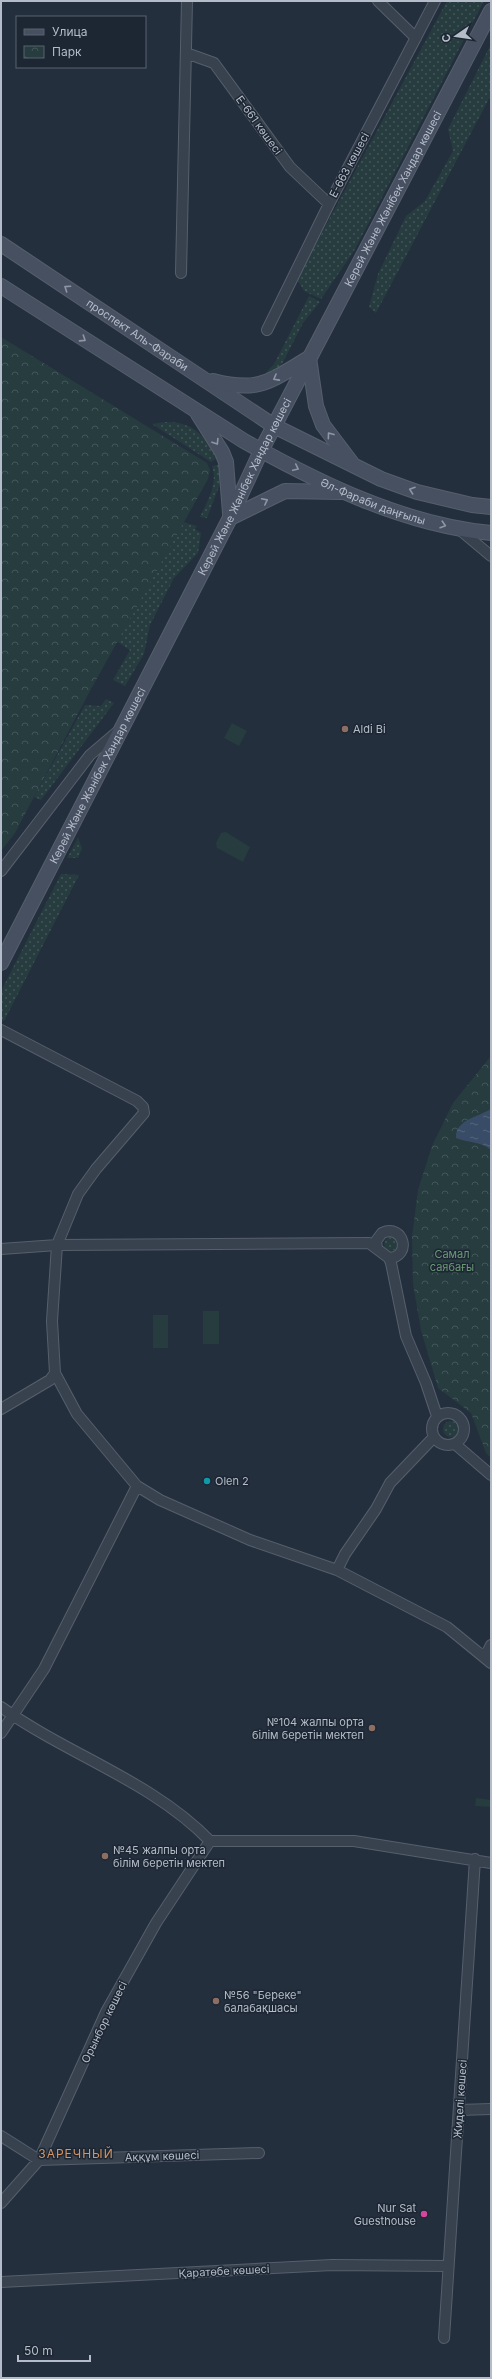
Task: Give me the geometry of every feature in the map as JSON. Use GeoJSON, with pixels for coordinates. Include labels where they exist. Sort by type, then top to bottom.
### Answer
{"type":"FeatureCollection","features":[{"type":"Feature","properties":{"kind":"main road","name":"Керей Және Жәнібек Хандар көшесі"},"geometry":{"type":"LineString","coordinates":[[1,963],[230,518],[261,451],[491,11]]}},
{"type":"Feature","properties":{"kind":"main road","name":"проспект Аль-Фараби"},"geometry":{"type":"LineString","coordinates":[[1,244],[274,426]]}},
{"type":"Feature","properties":{"kind":"main road"},"geometry":{"type":"LineString","coordinates":[[1,286],[261,451]]}},
{"type":"Feature","properties":{"kind":"main road"},"geometry":{"type":"LineString","coordinates":[[204,379],[239,387],[255,387],[272,380],[309,358],[316,406],[323,425],[354,466]]}},
{"type":"Feature","properties":{"kind":"main road"},"geometry":{"type":"LineString","coordinates":[[195,410],[222,452],[226,462],[230,518],[285,491],[347,492]]}},
{"type":"Feature","properties":{"kind":"main road","name":"Әл-Фараби даңғылы"},"geometry":{"type":"LineString","coordinates":[[274,426],[381,479],[417,492],[472,505],[491,507]]}},
{"type":"Feature","properties":{"kind":"main road","name":"Әл-Фараби даңғылы"},"geometry":{"type":"LineString","coordinates":[[261,451],[347,492],[385,508],[460,530],[491,533]]}},
{"type":"Feature","properties":{"kind":"street"},"geometry":{"type":"LineString","coordinates":[[181,273],[187,1]]}},
{"type":"Feature","properties":{"kind":"street"},"geometry":{"type":"LineString","coordinates":[[378,1],[416,38]]}},
{"type":"Feature","properties":{"kind":"street","name":"Е-663 көшесі"},"geometry":{"type":"LineString","coordinates":[[267,330],[329,204],[436,1]]}},
{"type":"Feature","properties":{"kind":"street","name":"Е-661 көшесі"},"geometry":{"type":"LineString","coordinates":[[186,52],[214,63],[290,167],[329,204]]}},
{"type":"Feature","properties":{"kind":"street"},"geometry":{"type":"LineString","coordinates":[[460,530],[491,556]]}},
{"type":"Feature","properties":{"kind":"street"},"geometry":{"type":"LineString","coordinates":[[1,871],[90,754],[120,730]]}},
{"type":"Feature","properties":{"kind":"street"},"geometry":{"type":"LineString","coordinates":[[2,1032],[137,1101],[143,1107],[144,1113],[96,1169],[78,1194],[57,1245],[52,1321],[56,1373],[77,1414],[137,1486],[160,1500],[250,1540],[337,1570],[447,1627],[491,1663]]}},
{"type":"Feature","properties":{"kind":"street"},"geometry":{"type":"LineString","coordinates":[[377,1248],[376,1241],[382,1233],[391,1231],[399,1234],[403,1241],[403,1250],[397,1256],[389,1258]]}},
{"type":"Feature","properties":{"kind":"street"},"geometry":{"type":"LineString","coordinates":[[1,1248],[57,1245],[364,1242],[377,1248],[389,1258],[394,1273],[398,1307],[406,1336],[426,1382],[437,1416],[432,1426],[434,1436],[439,1443],[447,1445],[455,1444],[464,1433],[462,1419],[450,1412],[437,1416]]}},
{"type":"Feature","properties":{"kind":"street"},"geometry":{"type":"LineString","coordinates":[[1,1409],[50,1380],[56,1373]]}},
{"type":"Feature","properties":{"kind":"street"},"geometry":{"type":"LineString","coordinates":[[337,1570],[345,1554],[376,1510],[390,1483],[434,1436]]}},
{"type":"Feature","properties":{"kind":"street"},"geometry":{"type":"LineString","coordinates":[[455,1444],[491,1475]]}},
{"type":"Feature","properties":{"kind":"street"},"geometry":{"type":"LineString","coordinates":[[1,1733],[44,1670],[137,1486]]}},
{"type":"Feature","properties":{"kind":"street"},"geometry":{"type":"LineString","coordinates":[[481,1654],[487,1653],[491,1646]]}},
{"type":"Feature","properties":{"kind":"street"},"geometry":{"type":"LineString","coordinates":[[1,1707],[12,1715],[156,1799],[183,1817],[210,1841],[354,1841],[475,1859],[491,1863]]}},
{"type":"Feature","properties":{"kind":"street","name":"Орынбор көшесі"},"geometry":{"type":"LineString","coordinates":[[1,2203],[39,2160],[106,2012],[156,1923],[210,1841]]}},
{"type":"Feature","properties":{"kind":"street","name":"Жиделі көшесі"},"geometry":{"type":"LineString","coordinates":[[444,2338],[447,2266],[459,2110],[475,1859]]}},
{"type":"Feature","properties":{"kind":"street"},"geometry":{"type":"LineString","coordinates":[[459,2110],[491,2109]]}},
{"type":"Feature","properties":{"kind":"street"},"geometry":{"type":"LineString","coordinates":[[1,2136],[39,2160]]}},
{"type":"Feature","properties":{"kind":"street","name":"Аққұм көшесі"},"geometry":{"type":"LineString","coordinates":[[39,2160],[259,2153]]}},
{"type":"Feature","properties":{"kind":"street","name":"Қаратөбе көшесі"},"geometry":{"type":"LineString","coordinates":[[1,2282],[332,2265],[447,2266]]}},
{"type":"Feature","properties":{"kind":"green space"},"geometry":{"type":"Polygon","coordinates":[[[447,1],[484,1],[354,251],[321,299],[304,291],[297,279],[447,1]]]}},
{"type":"Feature","properties":{"kind":"green space"},"geometry":{"type":"Polygon","coordinates":[[[491,44],[491,95],[376,313],[369,307],[378,274],[406,216],[425,201],[453,151],[448,129],[491,44]]]}},
{"type":"Feature","properties":{"kind":"green space"},"geometry":{"type":"Polygon","coordinates":[[[309,296],[320,302],[303,323],[281,366],[268,379],[265,374],[274,364],[309,296]]]}},
{"type":"Feature","properties":{"kind":"green space"},"geometry":{"type":"Polygon","coordinates":[[[1,337],[207,463],[210,470],[208,479],[91,689],[15,833],[1,851],[1,337]]]}},
{"type":"Feature","properties":{"kind":"green space"},"geometry":{"type":"Polygon","coordinates":[[[165,422],[184,424],[191,427],[208,442],[219,457],[211,462],[152,424],[165,422]]]}},
{"type":"Feature","properties":{"kind":"green space"},"geometry":{"type":"Polygon","coordinates":[[[221,464],[220,484],[207,518],[200,517],[213,486],[214,473],[212,466],[221,464]]]}},
{"type":"Feature","properties":{"kind":"green space"},"geometry":{"type":"Polygon","coordinates":[[[183,522],[197,526],[195,529],[201,533],[198,553],[174,578],[150,625],[144,654],[125,686],[113,680],[130,650],[116,641],[183,522]]]}},
{"type":"Feature","properties":{"kind":"green space"},"geometry":{"type":"Polygon","coordinates":[[[106,699],[114,703],[41,800],[34,797],[85,705],[101,706],[106,699]]]}},
{"type":"Feature","properties":{"kind":"green space"},"geometry":{"type":"Polygon","coordinates":[[[232,723],[247,731],[239,746],[224,738],[232,723]]]}},
{"type":"Feature","properties":{"kind":"green space"},"geometry":{"type":"Polygon","coordinates":[[[226,832],[250,847],[243,862],[217,848],[216,843],[221,833],[226,832]]]}},
{"type":"Feature","properties":{"kind":"green space"},"geometry":{"type":"Polygon","coordinates":[[[78,838],[82,848],[78,858],[67,858],[78,838]]]}},
{"type":"Feature","properties":{"kind":"green space"},"geometry":{"type":"Polygon","coordinates":[[[61,874],[79,875],[4,1021],[1,1021],[1,991],[61,874]]]}},
{"type":"Feature","properties":{"kind":"green space","name":"Самал саябағы"},"geometry":{"type":"Polygon","coordinates":[[[491,1056],[491,1458],[486,1453],[471,1413],[438,1388],[421,1330],[413,1284],[412,1237],[418,1190],[432,1146],[453,1103],[491,1056]]]}},
{"type":"Feature","properties":{"kind":"green space"},"geometry":{"type":"Polygon","coordinates":[[[388,1237],[394,1237],[398,1241],[398,1247],[394,1251],[388,1251],[384,1247],[384,1241],[388,1237]]]}},
{"type":"Feature","properties":{"kind":"green space"},"geometry":{"type":"Polygon","coordinates":[[[203,1311],[219,1311],[219,1344],[203,1344],[203,1311]]]}},
{"type":"Feature","properties":{"kind":"green space"},"geometry":{"type":"Polygon","coordinates":[[[153,1315],[168,1315],[168,1348],[153,1348],[153,1315]]]}},
{"type":"Feature","properties":{"kind":"green space"},"geometry":{"type":"Polygon","coordinates":[[[451,1421],[457,1423],[459,1429],[457,1435],[451,1437],[445,1435],[443,1429],[445,1423],[451,1421]]]}},
{"type":"Feature","properties":{"kind":"green space"},"geometry":{"type":"Polygon","coordinates":[[[476,1798],[491,1800],[491,1807],[475,1806],[476,1798]]]}},
{"type":"Feature","properties":{"kind":"water"},"geometry":{"type":"Polygon","coordinates":[[[491,1109],[491,1150],[483,1145],[456,1138],[459,1127],[463,1123],[491,1109]]]}},
{"type":"Feature","properties":{"kind":"place","name":"Aldi Bi"},"geometry":{"type":"Point","coordinates":[345,729]}},
{"type":"Feature","properties":{"kind":"place","name":"Olen 2"},"geometry":{"type":"Point","coordinates":[207,1481]}},
{"type":"Feature","properties":{"kind":"place","name":"№104 жалпы орта білім беретін мектеп"},"geometry":{"type":"Point","coordinates":[372,1728]}},
{"type":"Feature","properties":{"kind":"place","name":"№45 жалпы орта білім беретін мектеп"},"geometry":{"type":"Point","coordinates":[105,1856]}},
{"type":"Feature","properties":{"kind":"place","name":"№56 \"Береке\" балабақшасы"},"geometry":{"type":"Point","coordinates":[216,2001]}},
{"type":"Feature","properties":{"kind":"place","name":"Nur Sat Guesthouse"},"geometry":{"type":"Point","coordinates":[424,2214]}},
{"type":"Feature","properties":{"kind":"district","name":"ЗАРЕЧНЫЙ"},"geometry":{"type":"Point","coordinates":[76,2154]}}]}
